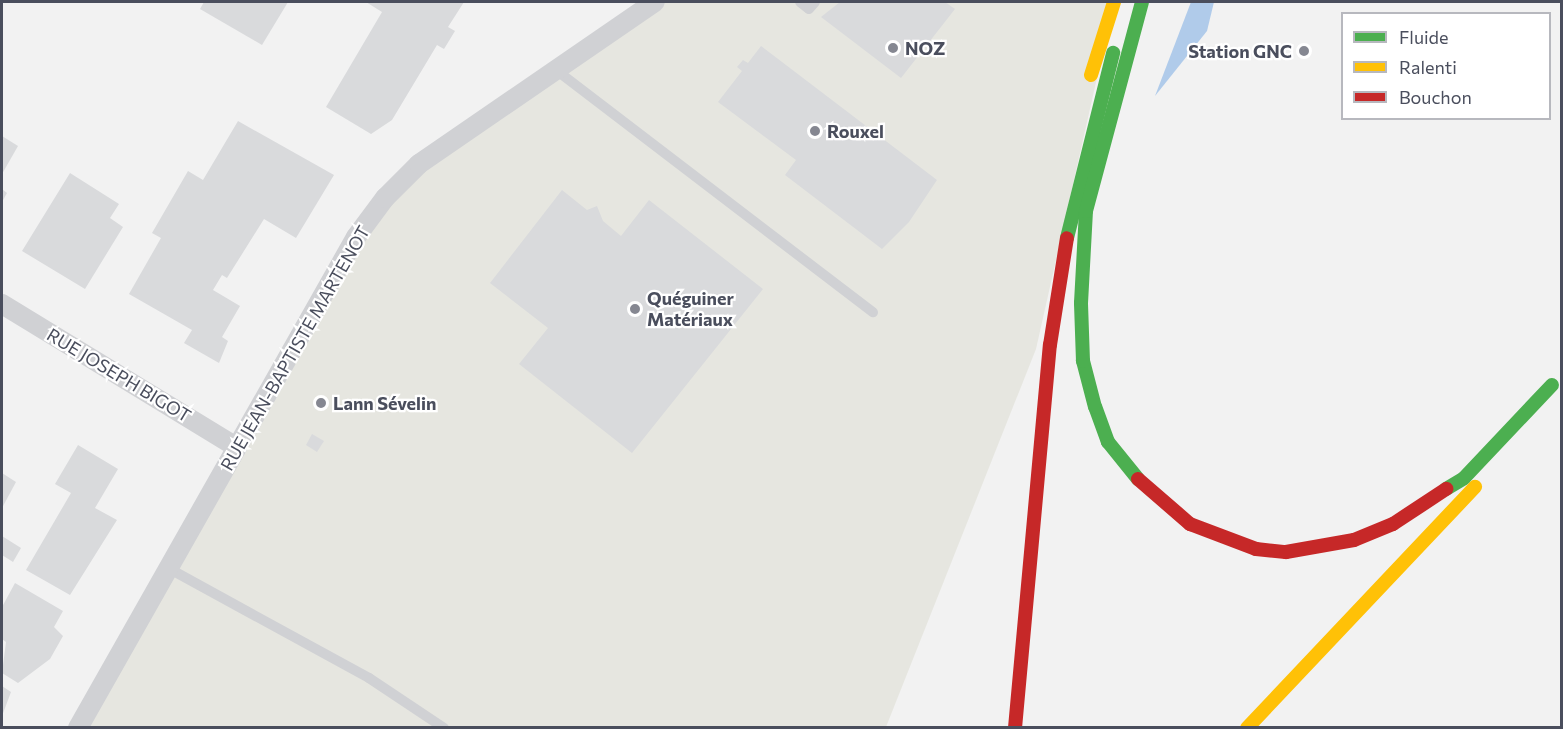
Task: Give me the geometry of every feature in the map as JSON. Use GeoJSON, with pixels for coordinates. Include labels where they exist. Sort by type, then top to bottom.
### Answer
{"type":"FeatureCollection","features":[{"type":"Feature","properties":{"kind":"main road"},"geometry":{"type":"LineString","coordinates":[[1000,728],[1038,338],[1061,199],[1114,2]]}},
{"type":"Feature","properties":{"kind":"main road"},"geometry":{"type":"LineString","coordinates":[[1015,728],[1050,345],[1071,212],[1128,2]]}},
{"type":"Feature","properties":{"kind":"main road"},"geometry":{"type":"LineString","coordinates":[[1142,2],[1086,212],[1081,303],[1083,361],[1095,407],[1108,442],[1153,497],[1190,524],[1256,549],[1297,551],[1354,540],[1393,524],[1464,478],[1555,379],[1531,421],[1475,488],[1247,728]]}},
{"type":"Feature","properties":{"kind":"street","name":"RUE JEAN-BAPTISTE MARTENOT"},"geometry":{"type":"LineString","coordinates":[[78,728],[356,237],[385,198],[419,164],[655,2]]}},
{"type":"Feature","properties":{"kind":"street","name":"RUE JOSEPH BIGOT"},"geometry":{"type":"LineString","coordinates":[[2,304],[237,447]]}},
{"type":"Feature","properties":{"kind":"lane"},"geometry":{"type":"LineString","coordinates":[[800,2],[809,9],[815,2]]}},
{"type":"Feature","properties":{"kind":"lane"},"geometry":{"type":"LineString","coordinates":[[556,70],[873,312]]}},
{"type":"Feature","properties":{"kind":"lane"},"geometry":{"type":"LineString","coordinates":[[168,568],[369,678],[444,728]]}},
{"type":"Feature","properties":{"kind":"shaded area"},"geometry":{"type":"Polygon","coordinates":[[[655,2],[1114,2],[1036,349],[886,727],[78,728],[385,198],[655,2]]]}},
{"type":"Feature","properties":{"kind":"water"},"geometry":{"type":"Polygon","coordinates":[[[1191,2],[1214,2],[1207,31],[1155,96],[1191,2]]]}},
{"type":"Feature","properties":{"kind":"building"},"geometry":{"type":"Polygon","coordinates":[[[204,2],[288,2],[262,45],[200,9],[204,2]]]}},
{"type":"Feature","properties":{"kind":"building"},"geometry":{"type":"Polygon","coordinates":[[[366,2],[464,2],[448,27],[455,31],[444,49],[437,45],[392,120],[371,134],[326,107],[382,12],[366,2]]]}},
{"type":"Feature","properties":{"kind":"building","name":"NOZ"},"geometry":{"type":"Polygon","coordinates":[[[840,2],[945,2],[955,9],[901,78],[821,17],[840,2]]]}},
{"type":"Feature","properties":{"kind":"building","name":"Rouxel"},"geometry":{"type":"Polygon","coordinates":[[[761,46],[937,180],[909,222],[882,249],[785,175],[796,160],[718,102],[742,71],[737,67],[743,60],[748,63],[761,46]]]}},
{"type":"Feature","properties":{"kind":"building"},"geometry":{"type":"Polygon","coordinates":[[[238,121],[334,175],[296,238],[264,219],[227,278],[222,275],[213,290],[240,306],[222,337],[228,341],[219,363],[184,343],[192,330],[129,294],[161,238],[152,233],[188,171],[203,180],[238,121]]]}},
{"type":"Feature","properties":{"kind":"building"},"geometry":{"type":"Polygon","coordinates":[[[2,136],[18,146],[2,174],[2,136]]]}},
{"type":"Feature","properties":{"kind":"building"},"geometry":{"type":"Polygon","coordinates":[[[70,173],[119,204],[110,218],[123,227],[85,289],[22,251],[70,173]]]}},
{"type":"Feature","properties":{"kind":"building"},"geometry":{"type":"Polygon","coordinates":[[[2,189],[7,193],[2,202],[2,189]]]}},
{"type":"Feature","properties":{"kind":"building","name":"Quéguiner Matériaux"},"geometry":{"type":"Polygon","coordinates":[[[562,190],[587,210],[597,206],[603,221],[621,236],[649,200],[763,289],[632,453],[519,364],[548,328],[490,283],[562,190]]]}},
{"type":"Feature","properties":{"kind":"building"},"geometry":{"type":"Polygon","coordinates":[[[312,434],[324,441],[317,452],[306,445],[312,434]]]}},
{"type":"Feature","properties":{"kind":"building"},"geometry":{"type":"Polygon","coordinates":[[[78,445],[118,469],[95,508],[117,520],[70,595],[26,570],[71,493],[55,484],[78,445]]]}},
{"type":"Feature","properties":{"kind":"building"},"geometry":{"type":"Polygon","coordinates":[[[2,473],[16,482],[2,508],[2,473]]]}},
{"type":"Feature","properties":{"kind":"building"},"geometry":{"type":"Polygon","coordinates":[[[2,536],[21,548],[13,562],[2,555],[2,536]]]}},
{"type":"Feature","properties":{"kind":"building"},"geometry":{"type":"Polygon","coordinates":[[[15,583],[63,611],[54,627],[63,636],[50,659],[18,683],[2,673],[6,642],[2,639],[2,607],[15,583]]]}},
{"type":"Feature","properties":{"kind":"building"},"geometry":{"type":"Polygon","coordinates":[[[2,686],[11,692],[2,716],[2,686]]]}},
{"type":"Feature","properties":{"kind":"traffic: fast"},"geometry":{"type":"LineString","coordinates":[[1138,479],[1108,442],[1095,407],[1083,361],[1081,303],[1086,211],[1142,2]]}},
{"type":"Feature","properties":{"kind":"traffic: fast"},"geometry":{"type":"LineString","coordinates":[[1067,238],[1113,53]]}},
{"type":"Feature","properties":{"kind":"traffic: fast"},"geometry":{"type":"LineString","coordinates":[[1446,489],[1464,478],[1552,385]]}},
{"type":"Feature","properties":{"kind":"traffic: slow"},"geometry":{"type":"LineString","coordinates":[[1091,75],[1114,2]]}},
{"type":"Feature","properties":{"kind":"traffic: slow"},"geometry":{"type":"LineString","coordinates":[[1247,728],[1475,487]]}},
{"type":"Feature","properties":{"kind":"traffic: jam"},"geometry":{"type":"LineString","coordinates":[[1015,728],[1050,345],[1067,238]]}},
{"type":"Feature","properties":{"kind":"traffic: jam"},"geometry":{"type":"LineString","coordinates":[[1138,479],[1190,524],[1256,549],[1286,552],[1354,540],[1393,524],[1446,489]]}},
{"type":"Feature","properties":{"kind":"place","name":"NOZ"},"geometry":{"type":"Point","coordinates":[893,48]}},
{"type":"Feature","properties":{"kind":"place","name":"Station GNC"},"geometry":{"type":"Point","coordinates":[1304,51]}},
{"type":"Feature","properties":{"kind":"place","name":"Rouxel"},"geometry":{"type":"Point","coordinates":[815,131]}},
{"type":"Feature","properties":{"kind":"place","name":"Quéguiner Matériaux"},"geometry":{"type":"Point","coordinates":[635,309]}},
{"type":"Feature","properties":{"kind":"place","name":"Lann Sévelin"},"geometry":{"type":"Point","coordinates":[321,403]}}]}
